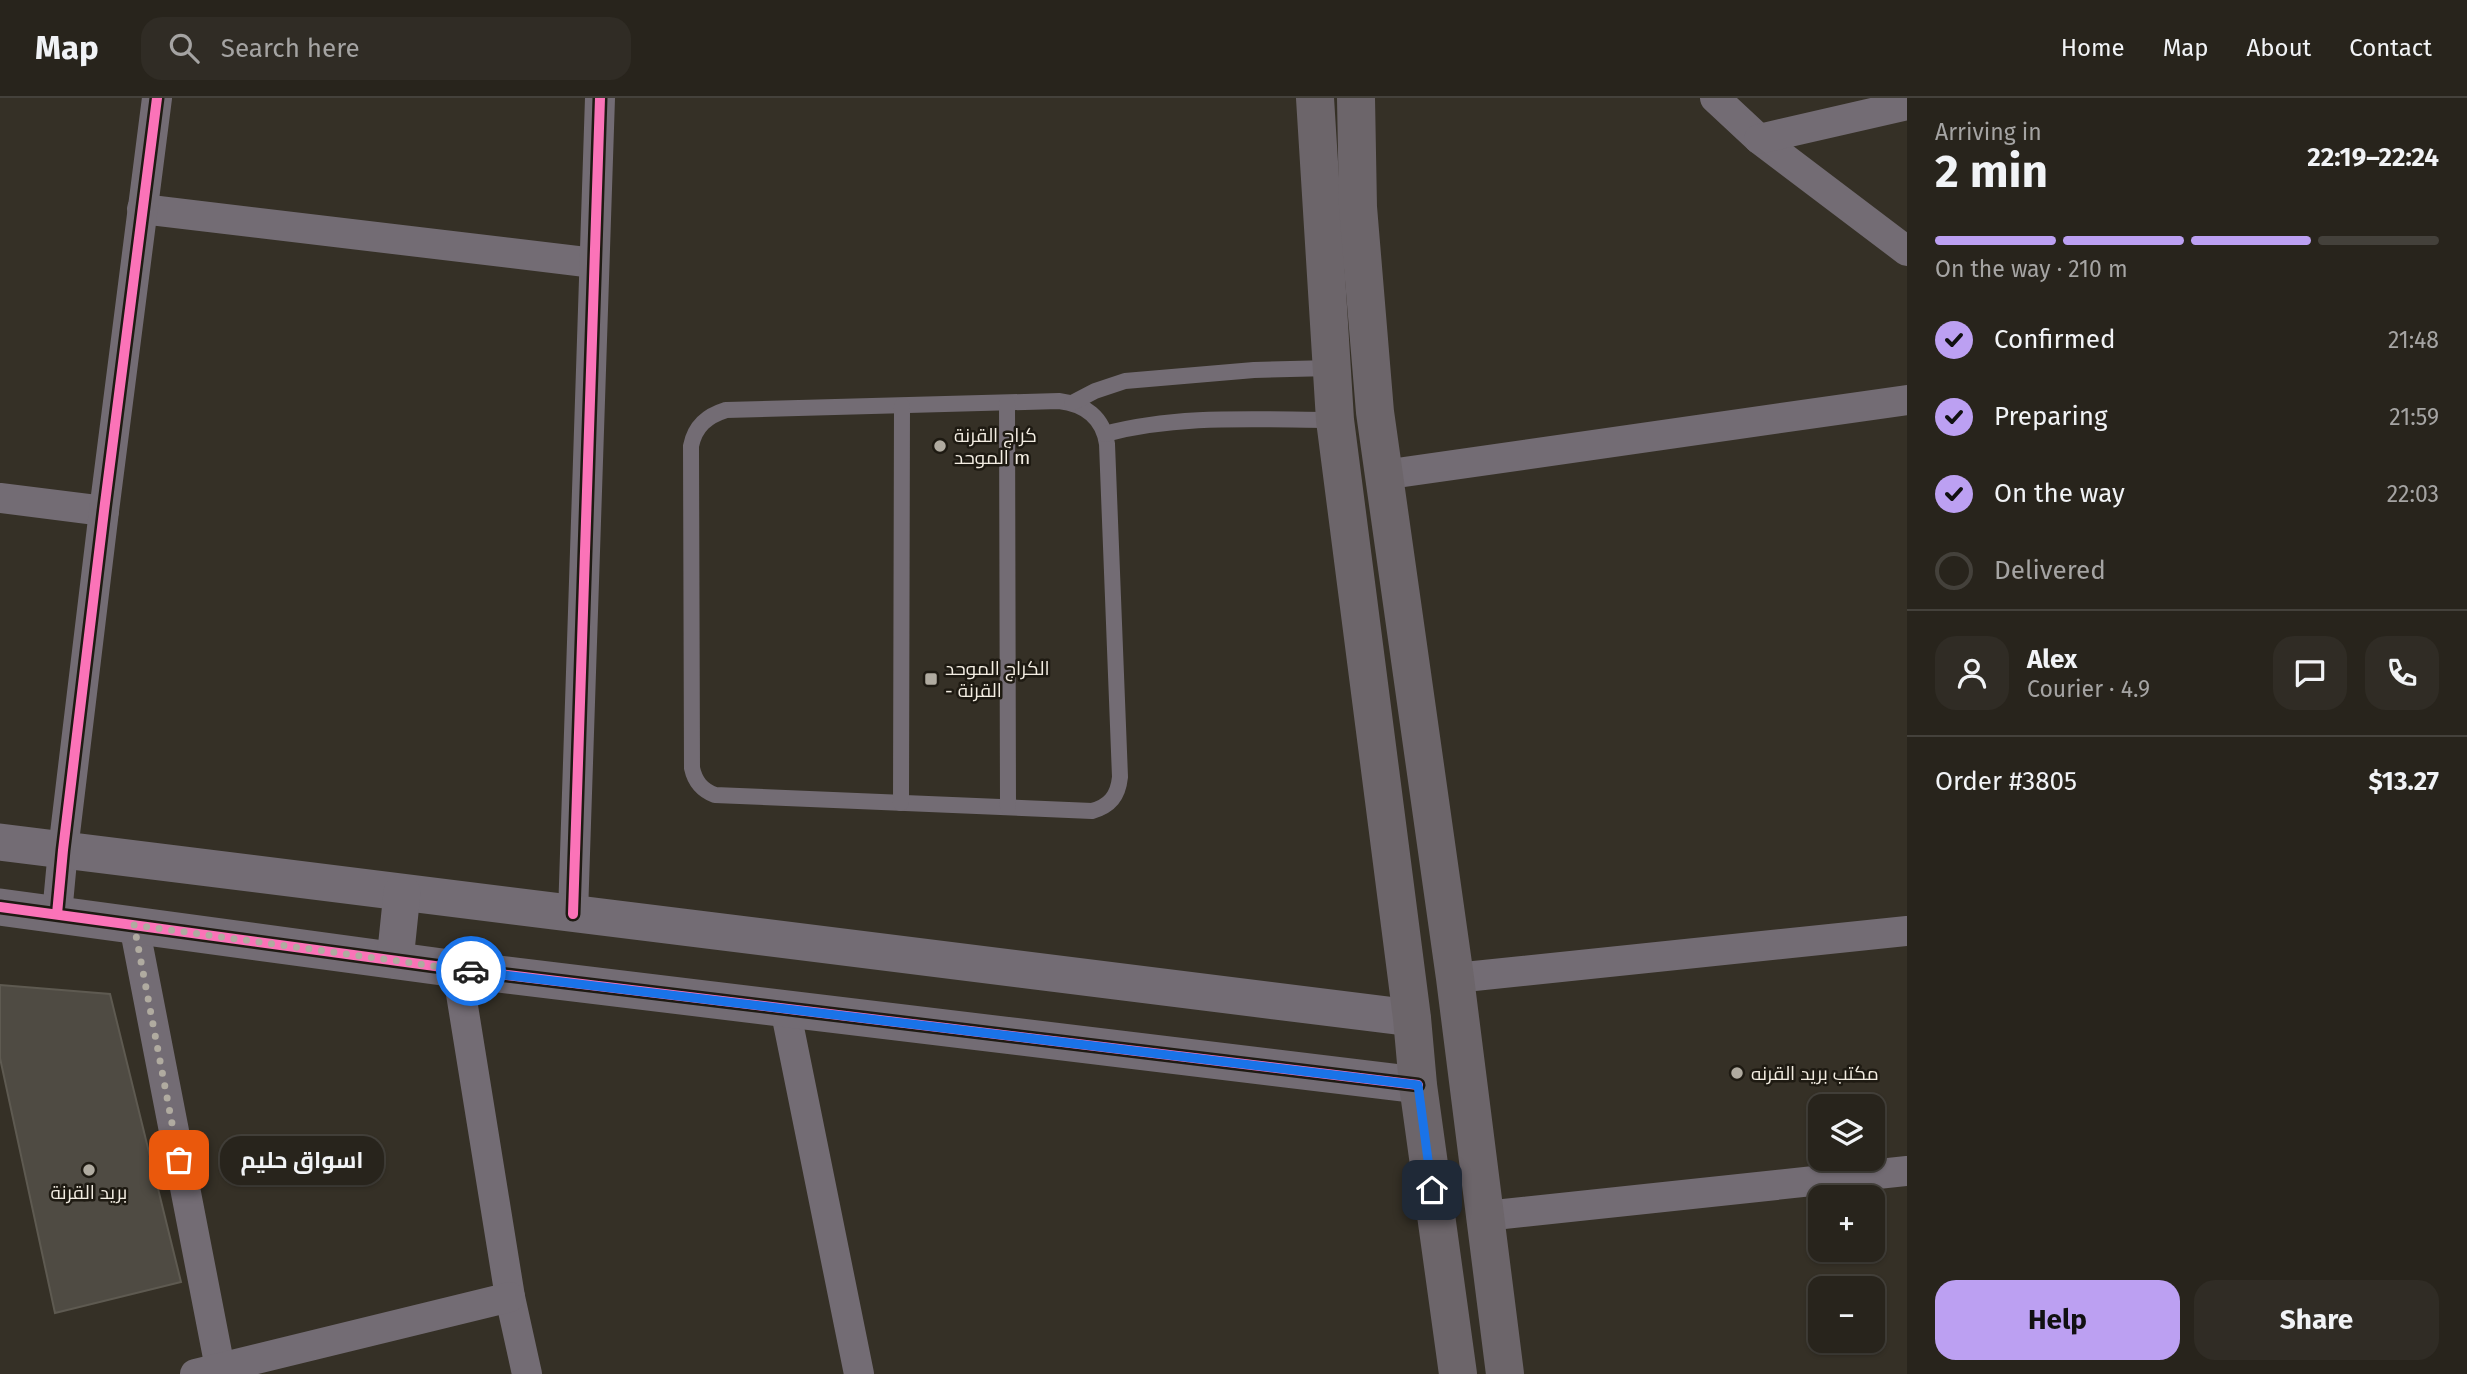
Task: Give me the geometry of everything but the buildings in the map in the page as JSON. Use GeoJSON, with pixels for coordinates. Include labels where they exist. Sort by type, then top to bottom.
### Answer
{"type":"FeatureCollection","features":[{"type":"Feature","properties":{"kind":"main road"},"geometry":{"type":"LineString","coordinates":[[1315,98],[1335,420],[1412,1018],[1418,1085],[1458,1374]]}},
{"type":"Feature","properties":{"kind":"main road"},"geometry":{"type":"LineString","coordinates":[[1356,98],[1358,207],[1375,412],[1455,978],[1505,1374]]}},
{"type":"Feature","properties":{"kind":"street"},"geometry":{"type":"LineString","coordinates":[[57,914],[156,98]]}},
{"type":"Feature","properties":{"kind":"street"},"geometry":{"type":"LineString","coordinates":[[573,914],[600,98]]}},
{"type":"Feature","properties":{"kind":"street"},"geometry":{"type":"LineString","coordinates":[[1715,98],[1759,139],[1907,251]]}},
{"type":"Feature","properties":{"kind":"street"},"geometry":{"type":"LineString","coordinates":[[1759,139],[1907,105]]}},
{"type":"Feature","properties":{"kind":"street"},"geometry":{"type":"LineString","coordinates":[[142,209],[594,263]]}},
{"type":"Feature","properties":{"kind":"street"},"geometry":{"type":"LineString","coordinates":[[1384,475],[1907,400]]}},
{"type":"Feature","properties":{"kind":"street"},"geometry":{"type":"LineString","coordinates":[[0,498],[104,511]]}},
{"type":"Feature","properties":{"kind":"street"},"geometry":{"type":"LineString","coordinates":[[0,842],[1412,1018]]}},
{"type":"Feature","properties":{"kind":"street"},"geometry":{"type":"LineString","coordinates":[[394,960],[402,892]]}},
{"type":"Feature","properties":{"kind":"street"},"geometry":{"type":"LineString","coordinates":[[0,907],[457,969],[1418,1085]]}},
{"type":"Feature","properties":{"kind":"street"},"geometry":{"type":"LineString","coordinates":[[134,925],[207,1371],[510,1297]]}},
{"type":"Feature","properties":{"kind":"street"},"geometry":{"type":"LineString","coordinates":[[1455,978],[1907,931]]}},
{"type":"Feature","properties":{"kind":"street"},"geometry":{"type":"LineString","coordinates":[[457,969],[510,1297],[527,1374]]}},
{"type":"Feature","properties":{"kind":"street"},"geometry":{"type":"LineString","coordinates":[[785,1008],[859,1374]]}},
{"type":"Feature","properties":{"kind":"street"},"geometry":{"type":"LineString","coordinates":[[1485,1216],[1907,1171]]}},
{"type":"Feature","properties":{"kind":"lane"},"geometry":{"type":"LineString","coordinates":[[1072,403],[1094,391],[1125,381],[1254,370],[1331,368]]}},
{"type":"Feature","properties":{"kind":"lane"},"geometry":{"type":"LineString","coordinates":[[1007,403],[1008,807]]}},
{"type":"Feature","properties":{"kind":"lane"},"geometry":{"type":"LineString","coordinates":[[1072,403],[1093,414],[1105,434],[1119,786],[1111,802],[1092,811],[715,795],[706,792],[694,777],[692,754],[691,446],[693,435],[706,418],[726,410],[1072,403]]}},
{"type":"Feature","properties":{"kind":"lane"},"geometry":{"type":"LineString","coordinates":[[901,803],[902,406]]}},
{"type":"Feature","properties":{"kind":"lane"},"geometry":{"type":"LineString","coordinates":[[1105,434],[1139,425],[1172,421],[1335,420]]}},
{"type":"Feature","properties":{"kind":"cycle path"},"geometry":{"type":"LineString","coordinates":[[57,914],[104,511],[157,98]]}},
{"type":"Feature","properties":{"kind":"cycle path"},"geometry":{"type":"LineString","coordinates":[[573,914],[600,98]]}},
{"type":"Feature","properties":{"kind":"cycle path"},"geometry":{"type":"LineString","coordinates":[[0,907],[457,969],[1418,1085]]}},
{"type":"Feature","properties":{"kind":"way so far"},"geometry":{"type":"LineString","coordinates":[[179,1160],[134,925],[471,971]]}},
{"type":"Feature","properties":{"kind":"place","name":"كراج القرنة الموحد m"},"geometry":{"type":"Point","coordinates":[940,446]}},
{"type":"Feature","properties":{"kind":"place","name":"الكراج الموحد - القرنة"},"geometry":{"type":"Point","coordinates":[931,679]}},
{"type":"Feature","properties":{"kind":"place","name":"مكتب بريد القرنه"},"geometry":{"type":"Point","coordinates":[1737,1073]}},
{"type":"Feature","properties":{"kind":"place","name":"اسواق حليم"},"geometry":{"type":"Point","coordinates":[179,1160]}},
{"type":"Feature","properties":{"kind":"place","name":"بريد القرنة"},"geometry":{"type":"Point","coordinates":[89,1170]}},
{"type":"Feature","properties":{"kind":"route"},"geometry":{"type":"LineString","coordinates":[[471,971],[1418,1085],[1432,1190]]}}]}
